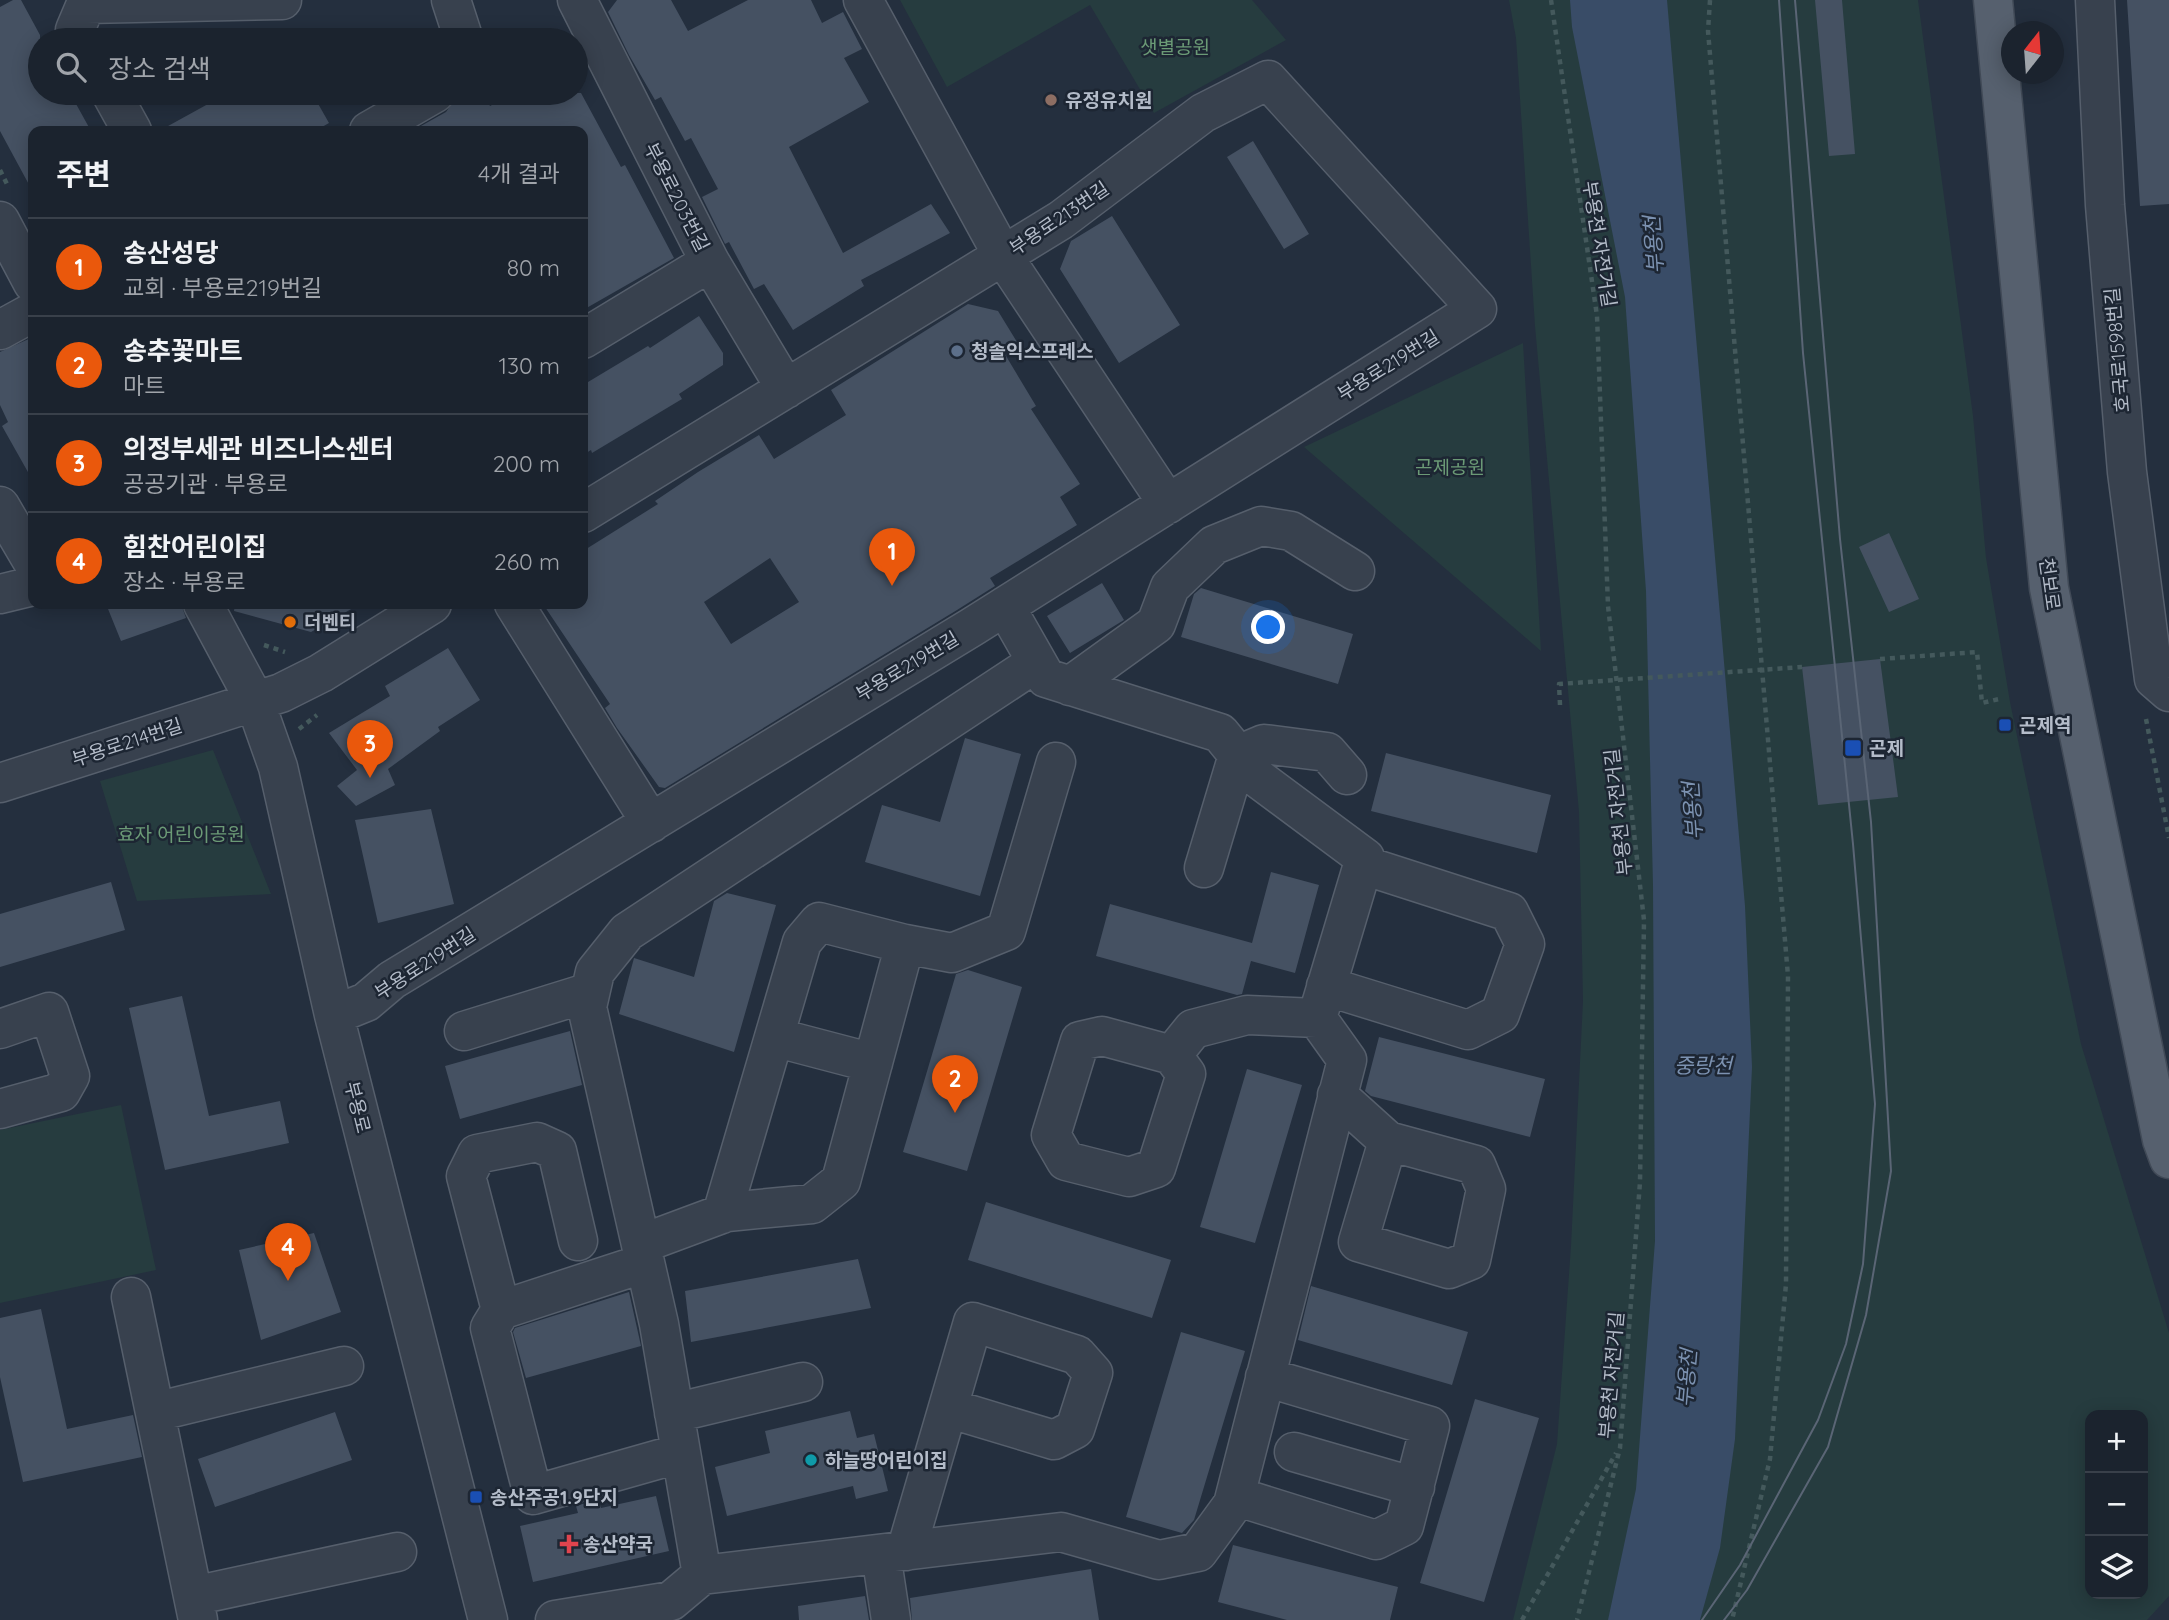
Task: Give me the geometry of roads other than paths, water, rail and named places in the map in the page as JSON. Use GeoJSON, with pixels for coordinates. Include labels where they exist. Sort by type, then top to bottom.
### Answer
{"type":"FeatureCollection","features":[{"type":"Feature","properties":{"kind":"main road","name":"천보로"},"geometry":{"type":"LineString","coordinates":[[1993,0],[2049,588],[2167,1146]]}},
{"type":"Feature","properties":{"kind":"street"},"geometry":{"type":"LineString","coordinates":[[76,28],[86,4],[282,0]]}},
{"type":"Feature","properties":{"kind":"street"},"geometry":{"type":"LineString","coordinates":[[451,0],[460,28]]}},
{"type":"Feature","properties":{"kind":"street","name":"부용로203번길"},"geometry":{"type":"LineString","coordinates":[[577,0],[710,262],[588,336]]}},
{"type":"Feature","properties":{"kind":"street"},"geometry":{"type":"LineString","coordinates":[[863,0],[1003,256],[1168,504]]}},
{"type":"Feature","properties":{"kind":"street","name":"호국로1598번길"},"geometry":{"type":"LineString","coordinates":[[2095,0],[2105,205],[2127,472],[2154,679],[2169,692]]}},
{"type":"Feature","properties":{"kind":"street","name":"부용로213번길"},"geometry":{"type":"LineString","coordinates":[[588,510],[1061,220],[1203,113],[1268,80],[1476,309]]}},
{"type":"Feature","properties":{"kind":"street"},"geometry":{"type":"LineString","coordinates":[[118,105],[129,126]]}},
{"type":"Feature","properties":{"kind":"street"},"geometry":{"type":"LineString","coordinates":[[383,126],[416,105]]}},
{"type":"Feature","properties":{"kind":"street"},"geometry":{"type":"LineString","coordinates":[[0,221],[28,274]]}},
{"type":"Feature","properties":{"kind":"street"},"geometry":{"type":"LineString","coordinates":[[710,262],[786,389]]}},
{"type":"Feature","properties":{"kind":"street","name":"부용로219번길"},"geometry":{"type":"LineString","coordinates":[[334,1015],[366,1002],[392,980],[1005,606],[1476,309]]}},
{"type":"Feature","properties":{"kind":"street"},"geometry":{"type":"LineString","coordinates":[[0,330],[28,315]]}},
{"type":"Feature","properties":{"kind":"street"},"geometry":{"type":"LineString","coordinates":[[0,506],[28,554]]}},
{"type":"Feature","properties":{"kind":"street"},"geometry":{"type":"LineString","coordinates":[[1069,686],[1156,624],[1170,587],[1214,545],[1226,540],[1261,526],[1291,531],[1355,571]]}},
{"type":"Feature","properties":{"kind":"street"},"geometry":{"type":"LineString","coordinates":[[0,594],[28,587]]}},
{"type":"Feature","properties":{"kind":"street"},"geometry":{"type":"LineString","coordinates":[[555,1620],[672,1610],[702,1575],[1060,1532],[1159,1560],[1198,1552],[1235,1496],[1347,1060],[1321,1002],[1365,858],[1256,777],[1220,733],[1046,678],[1005,606]]}},
{"type":"Feature","properties":{"kind":"street","name":"부용로"},"geometry":{"type":"LineString","coordinates":[[206,609],[254,699],[278,767],[334,1015],[488,1620]]}},
{"type":"Feature","properties":{"kind":"street"},"geometry":{"type":"LineString","coordinates":[[254,699],[281,693],[321,673],[412,609]]}},
{"type":"Feature","properties":{"kind":"street"},"geometry":{"type":"LineString","coordinates":[[517,609],[651,823]]}},
{"type":"Feature","properties":{"kind":"street"},"geometry":{"type":"LineString","coordinates":[[702,1575],[643,1253],[587,1007],[595,972],[627,932],[1037,662]]}},
{"type":"Feature","properties":{"kind":"street","name":"부용로214번길"},"geometry":{"type":"LineString","coordinates":[[0,783],[132,742],[254,699]]}},
{"type":"Feature","properties":{"kind":"street"},"geometry":{"type":"LineString","coordinates":[[1238,755],[1264,744],[1327,752],[1347,775]]}},
{"type":"Feature","properties":{"kind":"street"},"geometry":{"type":"LineString","coordinates":[[1204,868],[1238,755]]}},
{"type":"Feature","properties":{"kind":"street"},"geometry":{"type":"LineString","coordinates":[[722,1214],[802,942],[819,922],[952,953],[1006,931],[1056,762]]}},
{"type":"Feature","properties":{"kind":"street"},"geometry":{"type":"LineString","coordinates":[[1172,1055],[1192,1029],[1247,1015],[1321,1002],[1468,1030],[1500,1013],[1525,944],[1509,912],[1363,865]]}},
{"type":"Feature","properties":{"kind":"street"},"geometry":{"type":"LineString","coordinates":[[681,1452],[533,1495],[490,1328],[501,1310],[643,1253],[722,1214],[812,1204],[841,1181],[905,944]]}},
{"type":"Feature","properties":{"kind":"street"},"geometry":{"type":"LineString","coordinates":[[464,1031],[590,992]]}},
{"type":"Feature","properties":{"kind":"street"},"geometry":{"type":"LineString","coordinates":[[0,1029],[49,1012],[70,1076],[61,1092],[0,1109]]}},
{"type":"Feature","properties":{"kind":"street"},"geometry":{"type":"LineString","coordinates":[[774,1037],[873,1063]]}},
{"type":"Feature","properties":{"kind":"street"},"geometry":{"type":"LineString","coordinates":[[1337,1095],[1388,1141]]}},
{"type":"Feature","properties":{"kind":"street"},"geometry":{"type":"LineString","coordinates":[[501,1310],[466,1176],[477,1154],[537,1142],[557,1151],[578,1241]]}},
{"type":"Feature","properties":{"kind":"street"},"geometry":{"type":"LineString","coordinates":[[131,1297],[195,1608],[397,1552]]}},
{"type":"Feature","properties":{"kind":"street"},"geometry":{"type":"LineString","coordinates":[[155,1412],[344,1366]]}},
{"type":"Feature","properties":{"kind":"street"},"geometry":{"type":"LineString","coordinates":[[1235,1496],[1377,1540],[1404,1526],[1415,1486],[1430,1426],[1265,1377]]}},
{"type":"Feature","properties":{"kind":"street"},"geometry":{"type":"LineString","coordinates":[[674,1413],[803,1382]]}},
{"type":"Feature","properties":{"kind":"street"},"geometry":{"type":"LineString","coordinates":[[891,1620],[893,1552],[947,1408]]}},
{"type":"Feature","properties":{"kind":"street"},"geometry":{"type":"LineString","coordinates":[[1294,1452],[1415,1486]]}},
{"type":"Feature","properties":{"kind":"water","name":"중랑천"},"geometry":{"type":"Polygon","coordinates":[[[1570,0],[1667,0],[1745,906],[1752,1067],[1735,1439],[1720,1548],[1700,1620],[1608,1620],[1636,1489],[1655,1241],[1653,885],[1646,591],[1625,297],[1572,27],[1570,0]]]}},
{"type":"Feature","properties":{"kind":"tram line"},"geometry":{"type":"LineString","coordinates":[[1702,1620],[1740,1565],[1818,1420],[1846,1344],[1863,1264],[1875,1104],[1853,844],[1803,353],[1779,0]]}},
{"type":"Feature","properties":{"kind":"tram line"},"geometry":{"type":"LineString","coordinates":[[1724,1620],[1747,1590],[1828,1447],[1866,1315],[1891,1171],[1871,822],[1840,539],[1795,0]]}},
{"type":"Feature","properties":{"kind":"place","name":"유정유치원"},"geometry":{"type":"Point","coordinates":[1051,100]}},
{"type":"Feature","properties":{"kind":"place","name":"청솔익스프레스"},"geometry":{"type":"Point","coordinates":[957,351]}},
{"type":"Feature","properties":{"kind":"place","name":"송산성당"},"geometry":{"type":"Point","coordinates":[892,586]}},
{"type":"Feature","properties":{"kind":"place","name":"더벤티"},"geometry":{"type":"Point","coordinates":[290,622]}},
{"type":"Feature","properties":{"kind":"place","name":"곤제역"},"geometry":{"type":"Point","coordinates":[2005,725]}},
{"type":"Feature","properties":{"kind":"place","name":"곤제"},"geometry":{"type":"Point","coordinates":[1853,748]}},
{"type":"Feature","properties":{"kind":"place","name":"의정부세관 비즈니스센터"},"geometry":{"type":"Point","coordinates":[370,778]}},
{"type":"Feature","properties":{"kind":"place","name":"송추꽃마트"},"geometry":{"type":"Point","coordinates":[955,1113]}},
{"type":"Feature","properties":{"kind":"place","name":"힘찬어린이집"},"geometry":{"type":"Point","coordinates":[288,1281]}},
{"type":"Feature","properties":{"kind":"place","name":"하늘땅어린이집"},"geometry":{"type":"Point","coordinates":[811,1460]}},
{"type":"Feature","properties":{"kind":"place","name":"송산주공1.9단지"},"geometry":{"type":"Point","coordinates":[476,1497]}},
{"type":"Feature","properties":{"kind":"place","name":"송산약국"},"geometry":{"type":"Point","coordinates":[569,1544]}},
{"type":"Feature","properties":{"kind":"park label","name":"샛별공원"},"geometry":{"type":"Point","coordinates":[1175,47]}},
{"type":"Feature","properties":{"kind":"park label","name":"곤제공원"},"geometry":{"type":"Point","coordinates":[1450,467]}},
{"type":"Feature","properties":{"kind":"park label","name":"효자 어린이공원"},"geometry":{"type":"Point","coordinates":[181,834]}},
{"type":"Feature","properties":{"kind":"water label","name":"부용천"},"geometry":{"type":"Point","coordinates":[1653,245]}},
{"type":"Feature","properties":{"kind":"water label","name":"부용천"},"geometry":{"type":"Point","coordinates":[1692,811]}},
{"type":"Feature","properties":{"kind":"water label","name":"부용천"},"geometry":{"type":"Point","coordinates":[1686,1378]}}]}
